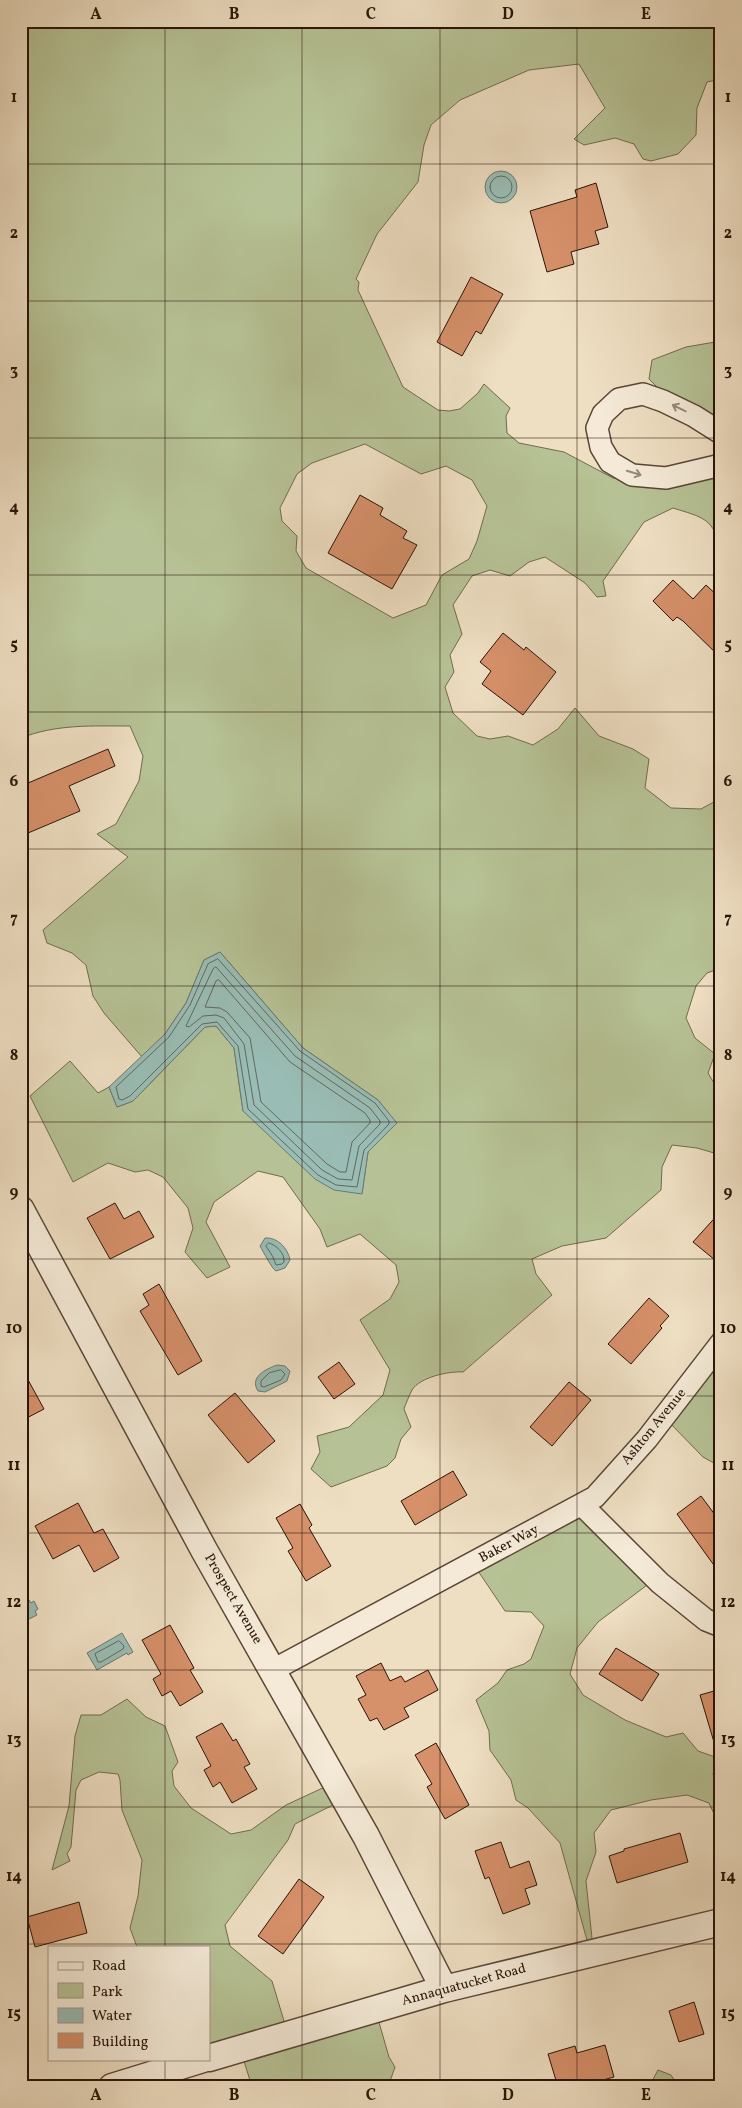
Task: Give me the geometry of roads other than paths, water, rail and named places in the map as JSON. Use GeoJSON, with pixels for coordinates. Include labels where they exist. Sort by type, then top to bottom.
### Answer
{"type":"FeatureCollection","features":[{"type":"Feature","properties":{"kind":"street"},"geometry":{"type":"LineString","coordinates":[[721,433],[694,416],[643,394],[619,399],[603,414],[598,428],[602,447],[610,462],[632,475],[666,478],[721,465]]}},
{"type":"Feature","properties":{"kind":"street","name":"Prospect Avenue"},"geometry":{"type":"LineString","coordinates":[[21,1210],[28,1240],[366,1836],[444,1989]]}},
{"type":"Feature","properties":{"kind":"street","name":"Ashton Avenue"},"geometry":{"type":"LineString","coordinates":[[582,1506],[595,1498],[647,1439],[721,1343]]}},
{"type":"Feature","properties":{"kind":"street"},"geometry":{"type":"LineString","coordinates":[[582,1506],[660,1583],[706,1620],[721,1626]]}},
{"type":"Feature","properties":{"kind":"street","name":"Baker Way"},"geometry":{"type":"LineString","coordinates":[[273,1670],[582,1506]]}},
{"type":"Feature","properties":{"kind":"street","name":"Annaquatucket Road"},"geometry":{"type":"LineString","coordinates":[[210,2058],[444,1989],[721,1922]]}},
{"type":"Feature","properties":{"kind":"street"},"geometry":{"type":"LineString","coordinates":[[112,2087],[200,2060]]}},
{"type":"Feature","properties":{"kind":"water"},"geometry":{"type":"Polygon","coordinates":[[[501,171],[513,175],[517,187],[513,199],[501,203],[489,199],[485,187],[489,175],[501,171]]]}},
{"type":"Feature","properties":{"kind":"water"},"geometry":{"type":"Polygon","coordinates":[[[220,952],[303,1048],[378,1100],[397,1123],[368,1152],[362,1194],[334,1190],[315,1179],[243,1111],[234,1048],[216,1026],[205,1027],[133,1101],[117,1107],[109,1087],[165,1034],[186,1003],[204,960],[220,952]]]}},
{"type":"Feature","properties":{"kind":"water"},"geometry":{"type":"Polygon","coordinates":[[[265,1238],[278,1241],[284,1248],[290,1260],[285,1268],[276,1271],[272,1267],[260,1246],[265,1238]]]}},
{"type":"Feature","properties":{"kind":"water"},"geometry":{"type":"Polygon","coordinates":[[[277,1365],[285,1366],[290,1371],[287,1381],[265,1392],[258,1391],[256,1386],[257,1378],[264,1371],[277,1365]]]}},
{"type":"Feature","properties":{"kind":"water"},"geometry":{"type":"Polygon","coordinates":[[[29,1600],[31,1603],[34,1601],[38,1609],[35,1611],[37,1615],[21,1623],[21,1604],[29,1600]]]}},
{"type":"Feature","properties":{"kind":"water"},"geometry":{"type":"Polygon","coordinates":[[[122,1633],[133,1652],[128,1655],[127,1653],[97,1670],[87,1653],[122,1633]]]}}]}
